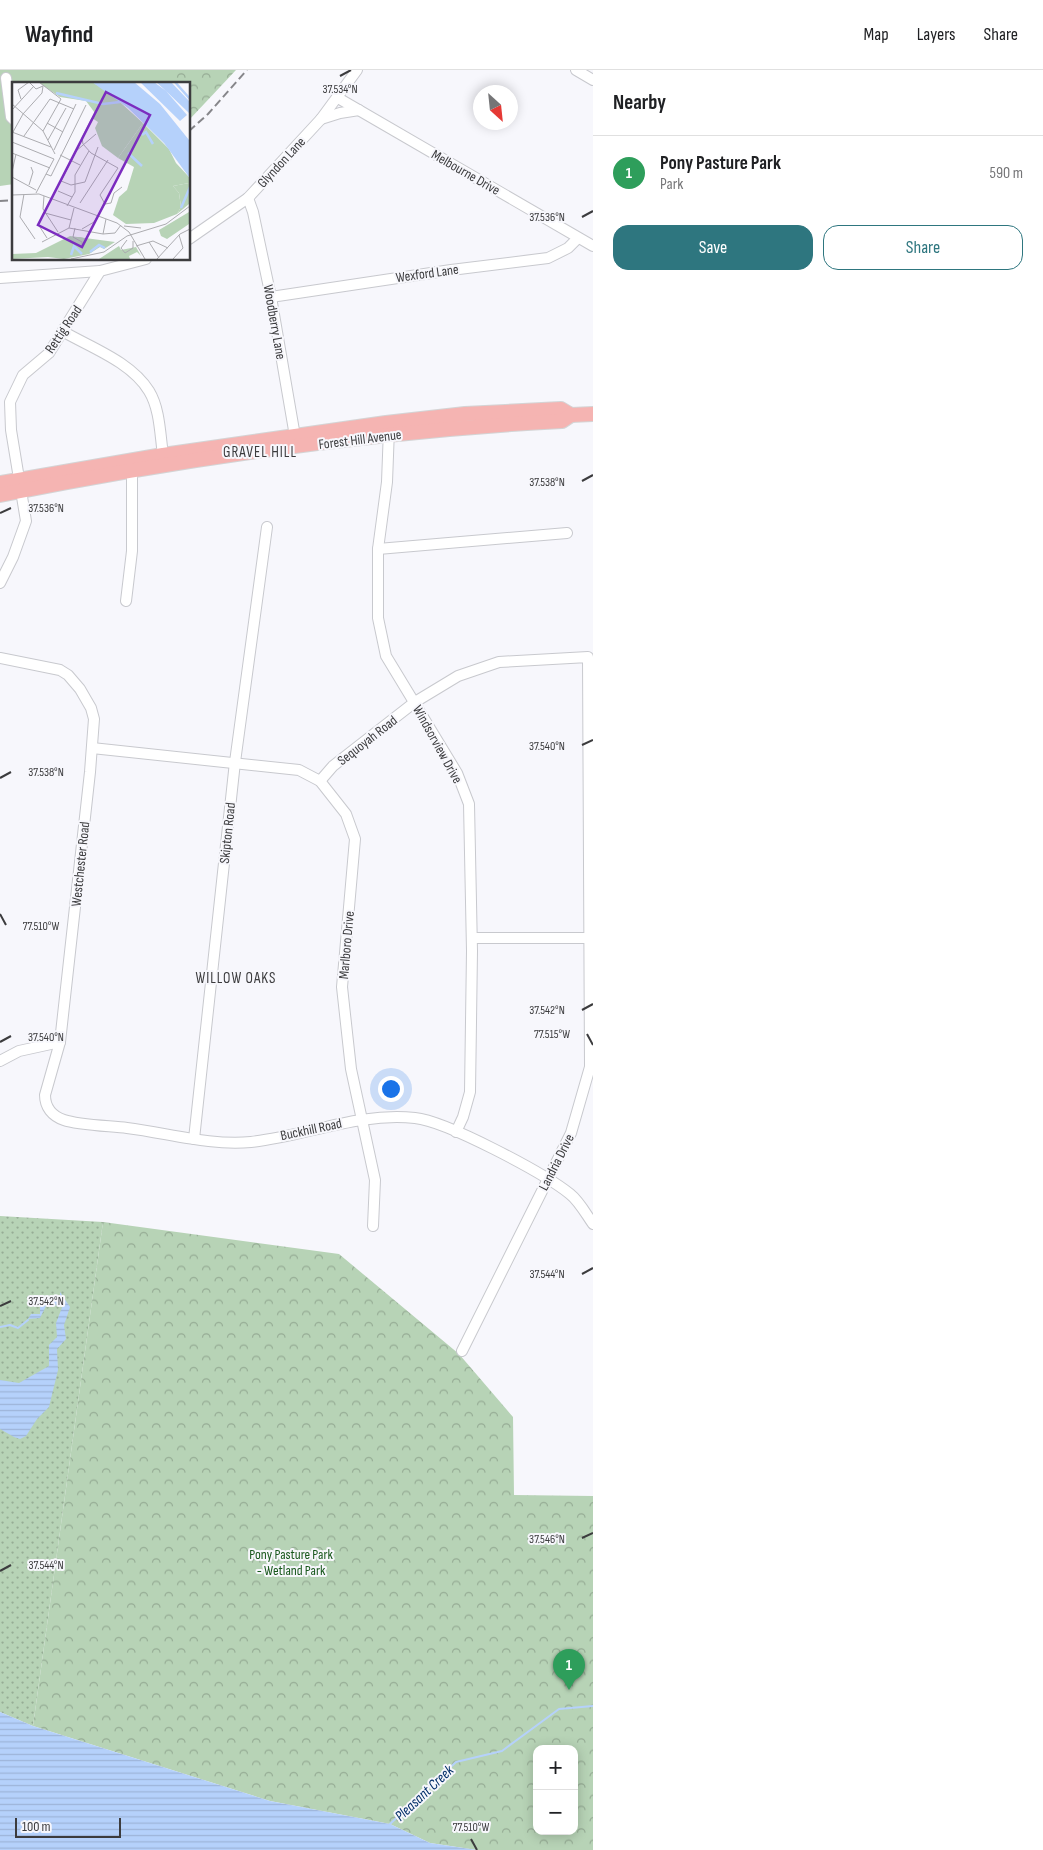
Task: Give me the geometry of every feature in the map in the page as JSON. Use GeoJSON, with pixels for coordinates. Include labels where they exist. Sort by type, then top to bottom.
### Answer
{"type":"FeatureCollection","features":[{"type":"Feature","properties":{"kind":"main road","name":"Forest Hill Avenue"},"geometry":{"type":"LineString","coordinates":[[0,495],[22,485],[163,455],[389,429],[562,421],[571,415],[593,414]]}},
{"type":"Feature","properties":{"kind":"main road","name":"Forest Hill Avenue"},"geometry":{"type":"LineString","coordinates":[[0,483],[22,485],[132,472],[296,441]]}},
{"type":"Feature","properties":{"kind":"street","name":"Glyndon Lane"},"geometry":{"type":"LineString","coordinates":[[190,238],[248,198],[321,119],[357,70]]}},
{"type":"Feature","properties":{"kind":"street"},"geometry":{"type":"LineString","coordinates":[[576,70],[593,80]]}},
{"type":"Feature","properties":{"kind":"street"},"geometry":{"type":"LineString","coordinates":[[6,78],[12,118]]}},
{"type":"Feature","properties":{"kind":"street","name":"Melbourne Drive"},"geometry":{"type":"LineString","coordinates":[[338,98],[593,246]]}},
{"type":"Feature","properties":{"kind":"street"},"geometry":{"type":"LineString","coordinates":[[321,119],[359,110]]}},
{"type":"Feature","properties":{"kind":"street","name":"Woodberry Lane"},"geometry":{"type":"LineString","coordinates":[[248,198],[253,212],[270,297],[296,441]]}},
{"type":"Feature","properties":{"kind":"street","name":"Wexford Lane"},"geometry":{"type":"LineString","coordinates":[[270,297],[451,270],[548,258],[568,248],[578,238]]}},
{"type":"Feature","properties":{"kind":"street"},"geometry":{"type":"LineString","coordinates":[[0,278],[100,271],[142,260]]}},
{"type":"Feature","properties":{"kind":"street","name":"Rettig Road"},"geometry":{"type":"LineString","coordinates":[[0,583],[13,557],[26,521],[22,485],[11,430],[10,402],[23,375],[49,353],[64,332],[100,271]]}},
{"type":"Feature","properties":{"kind":"street"},"geometry":{"type":"LineString","coordinates":[[64,332],[125,366],[149,391],[158,413],[163,455]]}},
{"type":"Feature","properties":{"kind":"street","name":"Windsorview Drive"},"geometry":{"type":"LineString","coordinates":[[389,429],[387,482],[378,549],[378,618],[386,656],[457,773],[468,804],[472,938],[470,1092],[464,1117],[456,1132]]}},
{"type":"Feature","properties":{"kind":"street"},"geometry":{"type":"LineString","coordinates":[[126,601],[132,552],[132,472]]}},
{"type":"Feature","properties":{"kind":"street","name":"Skipton Road"},"geometry":{"type":"LineString","coordinates":[[194,1139],[235,762],[267,527]]}},
{"type":"Feature","properties":{"kind":"street"},"geometry":{"type":"LineString","coordinates":[[378,549],[567,533]]}},
{"type":"Feature","properties":{"kind":"street","name":"Westchester Road"},"geometry":{"type":"LineString","coordinates":[[0,658],[60,670],[68,675],[80,688],[91,708],[94,719],[60,1042],[45,1103],[52,1113],[64,1120]]}},
{"type":"Feature","properties":{"kind":"street","name":"Sequoyah Road"},"geometry":{"type":"LineString","coordinates":[[320,781],[333,766],[415,702],[458,676],[500,662],[588,658]]}},
{"type":"Feature","properties":{"kind":"street","name":"Landria Drive"},"geometry":{"type":"LineString","coordinates":[[462,1351],[548,1178],[572,1134],[590,1067],[591,938],[588,658]]}},
{"type":"Feature","properties":{"kind":"street"},"geometry":{"type":"LineString","coordinates":[[92,748],[299,770],[320,781]]}},
{"type":"Feature","properties":{"kind":"street","name":"Marlboro Drive"},"geometry":{"type":"LineString","coordinates":[[320,781],[346,814],[355,838],[342,988],[351,1069],[363,1119],[374,1180],[373,1226]]}},
{"type":"Feature","properties":{"kind":"street"},"geometry":{"type":"LineString","coordinates":[[472,938],[591,938]]}},
{"type":"Feature","properties":{"kind":"street"},"geometry":{"type":"LineString","coordinates":[[0,1061],[19,1051],[60,1042]]}},
{"type":"Feature","properties":{"kind":"street","name":"Buckhill Road"},"geometry":{"type":"LineString","coordinates":[[64,1120],[130,1128],[194,1139],[250,1142],[363,1119],[416,1118],[456,1132],[548,1178],[572,1195],[593,1224]]}},
{"type":"Feature","properties":{"kind":"green space"},"geometry":{"type":"Polygon","coordinates":[[[0,70],[171,70],[180,82],[12,82],[12,184],[0,186],[0,70]]]}},
{"type":"Feature","properties":{"kind":"green space"},"geometry":{"type":"Polygon","coordinates":[[[162,70],[236,70],[190,119],[190,82],[171,82],[162,70]]]}},
{"type":"Feature","properties":{"kind":"green space"},"geometry":{"type":"Polygon","coordinates":[[[0,1216],[103,1222],[33,1726],[0,1712],[0,1216]]]}},
{"type":"Feature","properties":{"kind":"green space","name":"Pony Pasture Park - Wetland Park"},"geometry":{"type":"Polygon","coordinates":[[[103,1222],[339,1254],[459,1354],[513,1417],[514,1495],[593,1496],[593,1850],[477,1850],[430,1843],[390,1824],[270,1801],[33,1726],[103,1222]]]}},
{"type":"Feature","properties":{"kind":"water"},"geometry":{"type":"Polygon","coordinates":[[[60,1292],[70,1307],[64,1325],[66,1339],[57,1349],[58,1370],[49,1407],[37,1419],[26,1436],[20,1439],[0,1429],[0,1380],[19,1383],[49,1366],[49,1345],[57,1337],[56,1323],[63,1305],[46,1306],[40,1318],[28,1319],[31,1314],[40,1314],[40,1305],[44,1302],[51,1303],[60,1298],[60,1292]]]}},
{"type":"Feature","properties":{"kind":"water"},"geometry":{"type":"Polygon","coordinates":[[[0,1712],[33,1726],[270,1801],[390,1824],[430,1843],[477,1850],[0,1850],[0,1712]]]}},
{"type":"Feature","properties":{"kind":"waterway"},"geometry":{"type":"LineString","coordinates":[[0,1327],[10,1325],[18,1328],[28,1320]]}},
{"type":"Feature","properties":{"kind":"waterway","name":"Pleasant Creek"},"geometry":{"type":"LineString","coordinates":[[390,1824],[456,1762],[502,1751],[559,1709],[593,1706]]}},
{"type":"Feature","properties":{"kind":"railway"},"geometry":{"type":"LineString","coordinates":[[190,130],[208,114],[247,70]]}},
{"type":"Feature","properties":{"kind":"railway"},"geometry":{"type":"LineString","coordinates":[[0,201],[12,200]]}},
{"type":"Feature","properties":{"kind":"place","name":"Pony Pasture Park"},"geometry":{"type":"Point","coordinates":[569,1690]}},
{"type":"Feature","properties":{"kind":"district","name":"GRAVEL HILL"},"geometry":{"type":"Point","coordinates":[260,452]}},
{"type":"Feature","properties":{"kind":"district","name":"WILLOW OAKS"},"geometry":{"type":"Point","coordinates":[236,978]}}]}
